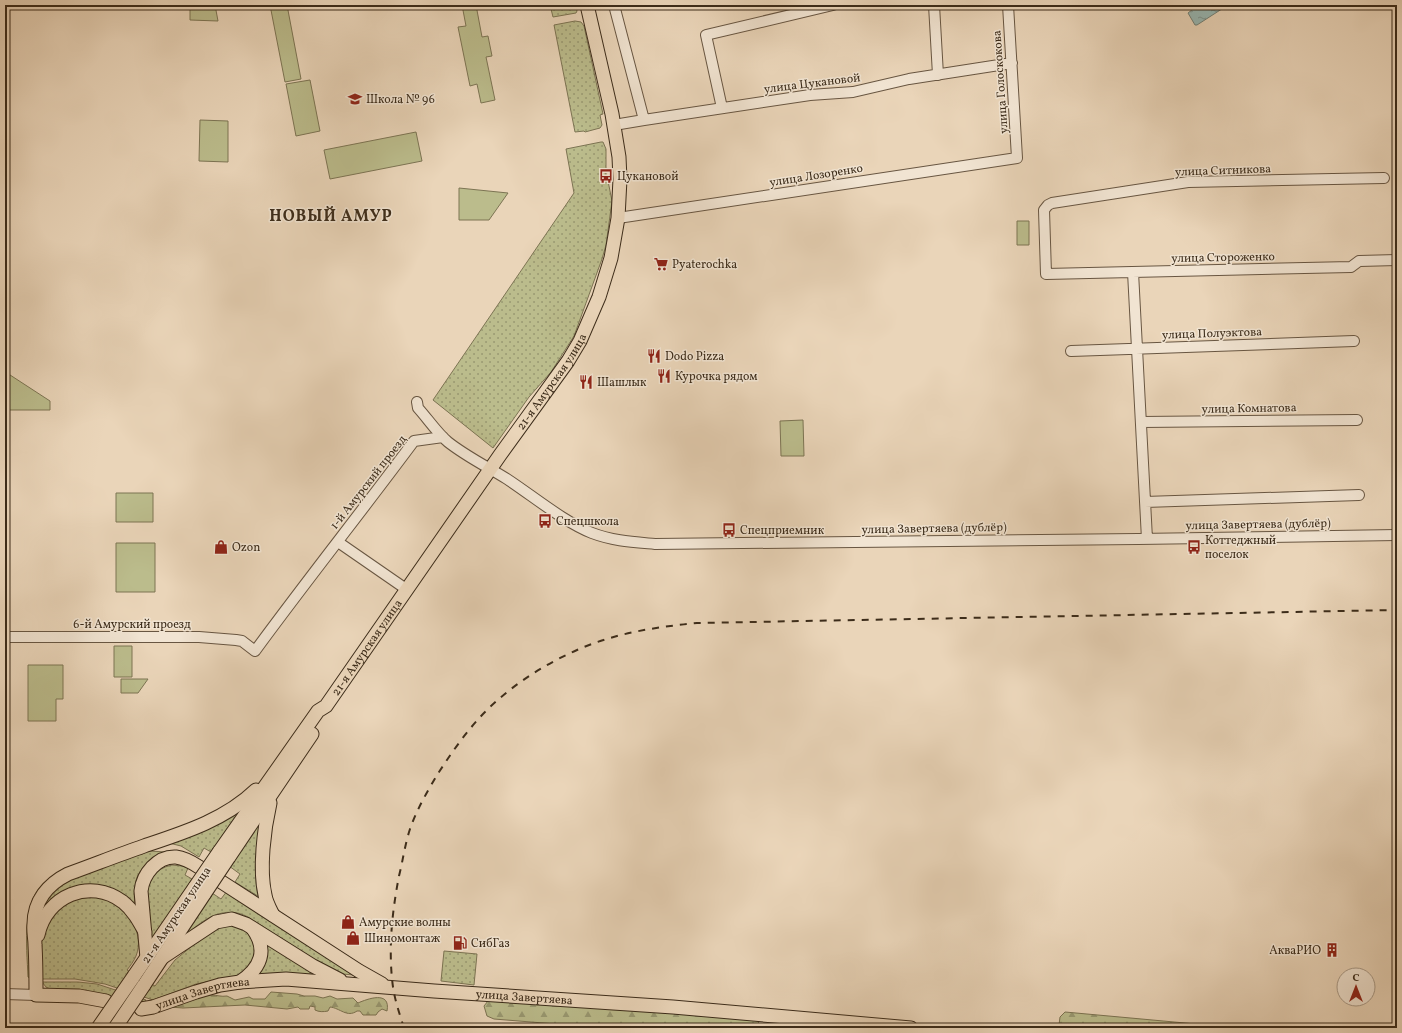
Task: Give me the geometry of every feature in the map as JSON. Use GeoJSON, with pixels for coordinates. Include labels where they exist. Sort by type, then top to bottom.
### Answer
{"type":"FeatureCollection","features":[{"type":"Feature","properties":{"kind":"main road","name":"21-я Амурская улица"},"geometry":{"type":"LineString","coordinates":[[98,1028],[147,958],[200,890],[267,792],[324,718],[326,706],[406,589],[557,378],[580,341],[599,297],[609,265],[618,218],[620,179],[614,125],[586,5]]}},
{"type":"Feature","properties":{"kind":"main road"},"geometry":{"type":"LineString","coordinates":[[106,1001],[80,996],[36,995],[36,945],[34,916],[40,898],[49,887],[68,874],[212,820],[231,809],[258,788],[267,792],[263,881],[265,894],[274,916]]}},
{"type":"Feature","properties":{"kind":"main road"},"geometry":{"type":"LineString","coordinates":[[143,847],[172,850],[182,854],[196,865],[180,858],[170,858],[159,862],[147,872],[140,892],[147,958]]}},
{"type":"Feature","properties":{"kind":"main road"},"geometry":{"type":"LineString","coordinates":[[220,881],[359,971],[385,986]]}},
{"type":"Feature","properties":{"kind":"main road","name":"21-я Амурская улица"},"geometry":{"type":"LineString","coordinates":[[116,1028],[163,957],[200,890]]}},
{"type":"Feature","properties":{"kind":"main road"},"geometry":{"type":"LineString","coordinates":[[36,945],[40,925],[47,913],[63,898],[82,892],[100,892],[117,898],[125,903],[132,911],[145,932]]}},
{"type":"Feature","properties":{"kind":"main road"},"geometry":{"type":"LineString","coordinates":[[163,957],[216,922],[232,919],[241,921],[252,927],[327,974],[338,979],[354,984],[359,979],[359,971]]}},
{"type":"Feature","properties":{"kind":"main road"},"geometry":{"type":"LineString","coordinates":[[240,982],[256,968],[260,957],[261,952],[259,939],[252,927]]}},
{"type":"Feature","properties":{"kind":"main road","name":"улица Завертяева"},"geometry":{"type":"LineString","coordinates":[[141,1008],[153,1007],[210,987],[240,982],[286,979],[673,1007],[911,1028]]}},
{"type":"Feature","properties":{"kind":"street"},"geometry":{"type":"LineString","coordinates":[[614,5],[644,120]]}},
{"type":"Feature","properties":{"kind":"street"},"geometry":{"type":"LineString","coordinates":[[722,108],[706,35],[833,5]]}},
{"type":"Feature","properties":{"kind":"street"},"geometry":{"type":"LineString","coordinates":[[934,5],[938,75]]}},
{"type":"Feature","properties":{"kind":"street","name":"улица Голоскокова"},"geometry":{"type":"LineString","coordinates":[[1008,5],[1017,158]]}},
{"type":"Feature","properties":{"kind":"street","name":"улица Цукановой"},"geometry":{"type":"LineString","coordinates":[[614,125],[810,95],[853,92],[909,79],[1012,63]]}},
{"type":"Feature","properties":{"kind":"street","name":"улица Лозоренко"},"geometry":{"type":"LineString","coordinates":[[618,218],[1017,158]]}},
{"type":"Feature","properties":{"kind":"street","name":"улица Ситникова"},"geometry":{"type":"LineString","coordinates":[[1046,274],[1044,210],[1052,203],[1188,182],[1384,178]]}},
{"type":"Feature","properties":{"kind":"street","name":"улица Стороженко"},"geometry":{"type":"LineString","coordinates":[[1046,274],[1351,267],[1359,261],[1397,260]]}},
{"type":"Feature","properties":{"kind":"street"},"geometry":{"type":"LineString","coordinates":[[1133,272],[1147,539]]}},
{"type":"Feature","properties":{"kind":"street","name":"улица Полуэктова"},"geometry":{"type":"LineString","coordinates":[[1071,351],[1354,341]]}},
{"type":"Feature","properties":{"kind":"street","name":"улица Завертяева (дублёр)"},"geometry":{"type":"LineString","coordinates":[[417,402],[418,408],[443,437],[476,461],[491,469],[575,525],[592,533],[611,539],[631,542],[655,544],[1397,535]]}},
{"type":"Feature","properties":{"kind":"street","name":"улица Комнатова"},"geometry":{"type":"LineString","coordinates":[[1141,422],[1357,420]]}},
{"type":"Feature","properties":{"kind":"street","name":"1-й Амурский проезд"},"geometry":{"type":"LineString","coordinates":[[255,651],[414,441],[443,437]]}},
{"type":"Feature","properties":{"kind":"street"},"geometry":{"type":"LineString","coordinates":[[1145,502],[1359,495]]}},
{"type":"Feature","properties":{"kind":"street","name":"1-й Амурский проезд"},"geometry":{"type":"LineString","coordinates":[[338,542],[406,589]]}},
{"type":"Feature","properties":{"kind":"street","name":"6-й Амурский проезд"},"geometry":{"type":"LineString","coordinates":[[5,636],[207,638],[242,641],[255,651]]}},
{"type":"Feature","properties":{"kind":"street"},"geometry":{"type":"LineString","coordinates":[[5,994],[36,995]]}},
{"type":"Feature","properties":{"kind":"green space"},"geometry":{"type":"Polygon","coordinates":[[[190,5],[215,5],[218,21],[190,20],[190,5]]]}},
{"type":"Feature","properties":{"kind":"green space"},"geometry":{"type":"Polygon","coordinates":[[[270,5],[287,5],[301,79],[285,82],[270,5]]]}},
{"type":"Feature","properties":{"kind":"green space"},"geometry":{"type":"Polygon","coordinates":[[[462,5],[476,5],[482,37],[488,36],[492,56],[486,57],[495,100],[481,103],[477,84],[470,86],[458,27],[466,26],[462,5]]]}},
{"type":"Feature","properties":{"kind":"green space"},"geometry":{"type":"Polygon","coordinates":[[[550,5],[576,5],[577,11],[576,13],[553,17],[550,5]]]}},
{"type":"Feature","properties":{"kind":"green space"},"geometry":{"type":"Polygon","coordinates":[[[575,21],[581,22],[584,26],[603,114],[600,115],[602,125],[600,128],[585,132],[575,132],[554,25],[575,21]]]}},
{"type":"Feature","properties":{"kind":"green space"},"geometry":{"type":"Polygon","coordinates":[[[310,80],[320,131],[296,136],[286,84],[310,80]]]}},
{"type":"Feature","properties":{"kind":"green space"},"geometry":{"type":"Polygon","coordinates":[[[200,120],[228,121],[228,162],[199,161],[200,120]]]}},
{"type":"Feature","properties":{"kind":"green space"},"geometry":{"type":"Polygon","coordinates":[[[416,132],[422,161],[330,179],[324,150],[416,132]]]}},
{"type":"Feature","properties":{"kind":"green space"},"geometry":{"type":"Polygon","coordinates":[[[603,142],[606,149],[606,180],[608,181],[612,201],[606,245],[602,259],[574,336],[551,372],[529,397],[493,448],[433,400],[574,193],[566,149],[603,142]]]}},
{"type":"Feature","properties":{"kind":"green space"},"geometry":{"type":"Polygon","coordinates":[[[459,188],[508,193],[489,220],[459,220],[459,188]]]}},
{"type":"Feature","properties":{"kind":"green space"},"geometry":{"type":"Polygon","coordinates":[[[1017,221],[1029,221],[1029,245],[1017,245],[1017,221]]]}},
{"type":"Feature","properties":{"kind":"green space"},"geometry":{"type":"Polygon","coordinates":[[[7,373],[50,401],[50,410],[7,410],[7,373]]]}},
{"type":"Feature","properties":{"kind":"green space"},"geometry":{"type":"Polygon","coordinates":[[[803,420],[804,456],[781,456],[780,421],[803,420]]]}},
{"type":"Feature","properties":{"kind":"green space"},"geometry":{"type":"Polygon","coordinates":[[[116,493],[153,493],[153,522],[116,522],[116,493]]]}},
{"type":"Feature","properties":{"kind":"green space"},"geometry":{"type":"Polygon","coordinates":[[[116,543],[155,543],[155,592],[116,592],[116,543]]]}},
{"type":"Feature","properties":{"kind":"green space"},"geometry":{"type":"Polygon","coordinates":[[[114,646],[132,646],[132,677],[114,677],[114,646]]]}},
{"type":"Feature","properties":{"kind":"green space"},"geometry":{"type":"Polygon","coordinates":[[[28,665],[63,665],[63,699],[56,699],[56,721],[28,721],[28,665]]]}},
{"type":"Feature","properties":{"kind":"green space"},"geometry":{"type":"Polygon","coordinates":[[[121,679],[148,679],[138,693],[121,693],[121,679]]]}},
{"type":"Feature","properties":{"kind":"green space"},"geometry":{"type":"Polygon","coordinates":[[[242,807],[211,852],[204,848],[199,857],[181,846],[169,843],[242,807]]]}},
{"type":"Feature","properties":{"kind":"green space"},"geometry":{"type":"Polygon","coordinates":[[[261,820],[261,898],[235,882],[240,874],[229,866],[261,820]]]}},
{"type":"Feature","properties":{"kind":"green space"},"geometry":{"type":"Polygon","coordinates":[[[149,851],[166,852],[149,862],[143,867],[139,874],[136,880],[135,888],[135,907],[103,890],[39,910],[60,882],[149,851]]]}},
{"type":"Feature","properties":{"kind":"green space"},"geometry":{"type":"Polygon","coordinates":[[[172,865],[188,868],[185,875],[192,879],[152,940],[147,907],[149,885],[153,876],[160,869],[172,865]]]}},
{"type":"Feature","properties":{"kind":"green space"},"geometry":{"type":"Polygon","coordinates":[[[55,876],[47,884],[30,978],[28,977],[27,936],[30,906],[35,893],[43,883],[55,876]]]}},
{"type":"Feature","properties":{"kind":"green space"},"geometry":{"type":"Polygon","coordinates":[[[227,891],[353,975],[343,974],[328,968],[248,917],[239,913],[230,912],[214,916],[199,924],[185,936],[186,931],[212,893],[221,899],[227,891]]]}},
{"type":"Feature","properties":{"kind":"green space"},"geometry":{"type":"Polygon","coordinates":[[[95,897],[107,899],[115,903],[128,915],[136,931],[138,948],[135,958],[127,970],[155,986],[175,960],[213,929],[220,926],[235,925],[246,931],[254,942],[255,951],[251,966],[238,976],[196,984],[153,1000],[105,984],[75,979],[41,979],[41,942],[46,923],[65,903],[80,898],[95,897]]]}},
{"type":"Feature","properties":{"kind":"green space"},"geometry":{"type":"Polygon","coordinates":[[[263,942],[322,978],[254,977],[263,942]]]}},
{"type":"Feature","properties":{"kind":"green space"},"geometry":{"type":"Polygon","coordinates":[[[444,951],[477,954],[474,985],[441,981],[444,951]]]}},
{"type":"Feature","properties":{"kind":"green space"},"geometry":{"type":"Polygon","coordinates":[[[42,982],[78,982],[97,984],[146,1000],[144,1003],[141,1003],[108,996],[52,990],[46,987],[42,982]]]}},
{"type":"Feature","properties":{"kind":"green space"},"geometry":{"type":"Polygon","coordinates":[[[271,992],[323,998],[330,996],[337,999],[353,998],[358,1003],[372,998],[382,998],[387,1004],[387,1011],[382,1009],[376,1015],[363,1015],[360,1011],[347,1013],[330,1007],[328,1011],[323,1012],[315,1010],[315,1007],[310,1006],[309,1009],[300,1009],[298,1007],[287,1009],[245,1005],[183,1008],[169,1007],[206,995],[227,996],[235,1000],[249,997],[253,999],[265,999],[271,992]]]}},
{"type":"Feature","properties":{"kind":"green space"},"geometry":{"type":"Polygon","coordinates":[[[488,1001],[756,1018],[760,1028],[605,1028],[494,1019],[487,1016],[484,1006],[488,1001]]]}},
{"type":"Feature","properties":{"kind":"green space"},"geometry":{"type":"Polygon","coordinates":[[[1065,1012],[1207,1025],[1209,1028],[1062,1028],[1059,1025],[1060,1017],[1065,1012]]]}},
{"type":"Feature","properties":{"kind":"green space"},"geometry":{"type":"Polygon","coordinates":[[[777,1022],[841,1028],[778,1028],[777,1022]]]}},
{"type":"Feature","properties":{"kind":"water"},"geometry":{"type":"Polygon","coordinates":[[[1198,5],[1228,5],[1195,25],[1188,13],[1198,5]]]}},
{"type":"Feature","properties":{"kind":"railway"},"geometry":{"type":"LineString","coordinates":[[404,1028],[396,1003],[393,987],[391,945],[394,903],[399,876],[408,835],[416,814],[439,772],[454,750],[465,735],[493,704],[515,686],[539,670],[564,656],[591,644],[636,632],[697,623],[1397,610]]}},
{"type":"Feature","properties":{"kind":"place","name":"Школа № 96"},"geometry":{"type":"Point","coordinates":[355,99]}},
{"type":"Feature","properties":{"kind":"place","name":"Цукановой"},"geometry":{"type":"Point","coordinates":[606,176]}},
{"type":"Feature","properties":{"kind":"place","name":"Pyaterochka"},"geometry":{"type":"Point","coordinates":[661,264]}},
{"type":"Feature","properties":{"kind":"place","name":"Dodo Pizza"},"geometry":{"type":"Point","coordinates":[654,356]}},
{"type":"Feature","properties":{"kind":"place","name":"Курочка рядом"},"geometry":{"type":"Point","coordinates":[664,376]}},
{"type":"Feature","properties":{"kind":"place","name":"Шашлык"},"geometry":{"type":"Point","coordinates":[586,382]}},
{"type":"Feature","properties":{"kind":"place","name":"Спецшкола"},"geometry":{"type":"Point","coordinates":[545,521]}},
{"type":"Feature","properties":{"kind":"place","name":"Спецприемник"},"geometry":{"type":"Point","coordinates":[729,530]}},
{"type":"Feature","properties":{"kind":"place","name":"Ozon"},"geometry":{"type":"Point","coordinates":[221,547]}},
{"type":"Feature","properties":{"kind":"place","name":"Коттеджный поселок"},"geometry":{"type":"Point","coordinates":[1194,547]}},
{"type":"Feature","properties":{"kind":"place","name":"Амурские волны"},"geometry":{"type":"Point","coordinates":[348,922]}},
{"type":"Feature","properties":{"kind":"place","name":"Шиномонтаж"},"geometry":{"type":"Point","coordinates":[353,938]}},
{"type":"Feature","properties":{"kind":"place","name":"СибГаз"},"geometry":{"type":"Point","coordinates":[460,943]}},
{"type":"Feature","properties":{"kind":"place","name":"АкваРИО"},"geometry":{"type":"Point","coordinates":[1332,950]}},
{"type":"Feature","properties":{"kind":"district","name":"НОВЫЙ АМУР"},"geometry":{"type":"Point","coordinates":[331,215]}}]}
